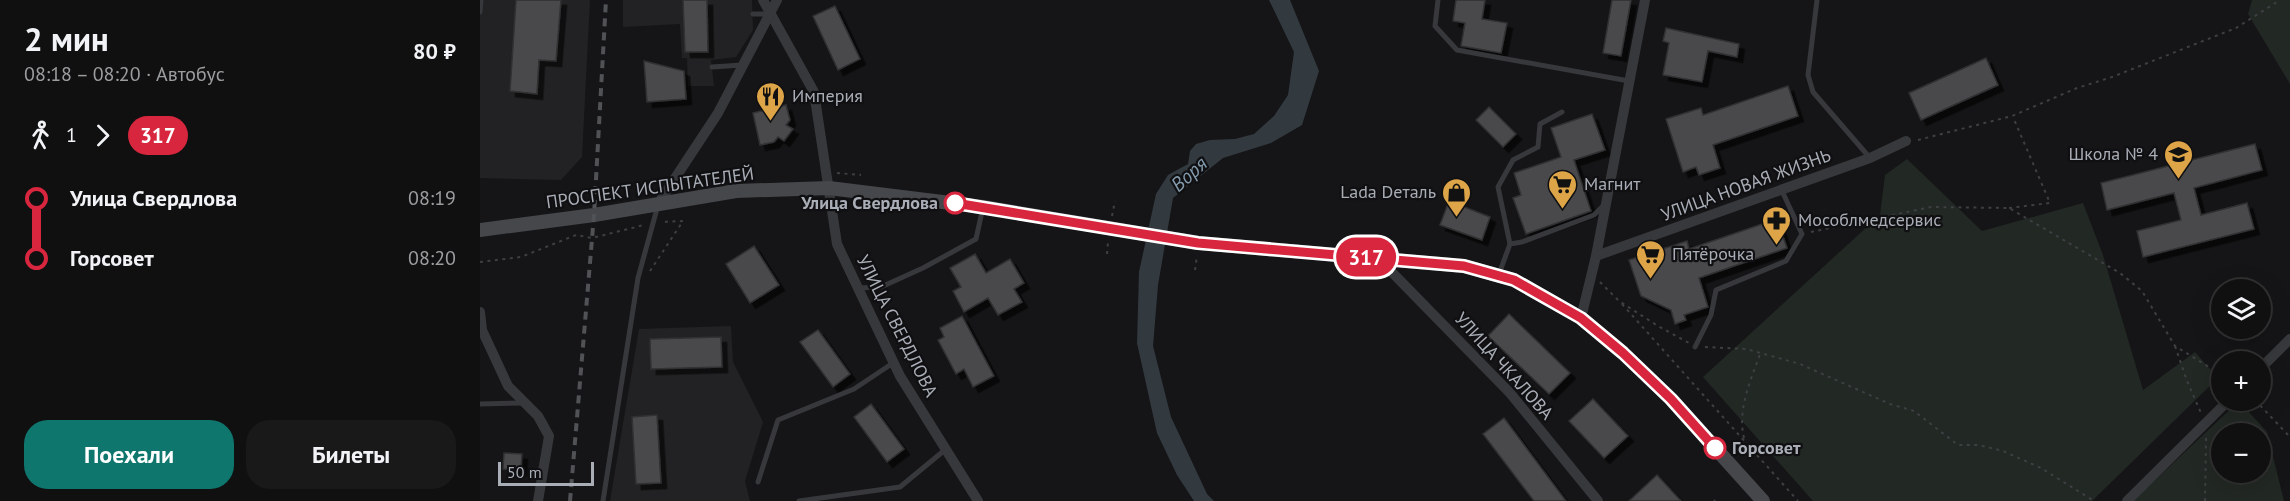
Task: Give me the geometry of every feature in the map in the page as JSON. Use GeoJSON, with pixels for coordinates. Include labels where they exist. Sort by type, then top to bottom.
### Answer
{"type":"FeatureCollection","features":[{"type":"Feature","properties":{"kind":"main road","name":"ПРОСПЕКТ ИСПЫТАТЕЛЕЙ"},"geometry":{"type":"LineString","coordinates":[[480,230],[736,191],[829,188],[983,207],[1198,243],[1464,266],[1514,280],[1581,318],[1623,353],[1671,399],[1762,501]]}},
{"type":"Feature","properties":{"kind":"street","name":"УЛИЦА СВЕРДЛОВА"},"geometry":{"type":"LineString","coordinates":[[763,0],[814,92],[837,244],[900,376],[978,501]]}},
{"type":"Feature","properties":{"kind":"street"},"geometry":{"type":"LineString","coordinates":[[658,204],[718,112],[777,0]]}},
{"type":"Feature","properties":{"kind":"street"},"geometry":{"type":"LineString","coordinates":[[1581,318],[1596,256],[1645,0]]}},
{"type":"Feature","properties":{"kind":"street","name":"УЛИЦА НОВАЯ ЖИЗНЬ"},"geometry":{"type":"LineString","coordinates":[[1596,256],[1782,191],[1870,158],[1906,141]]}},
{"type":"Feature","properties":{"kind":"street","name":"УЛИЦА ЧКАЛОВА"},"geometry":{"type":"LineString","coordinates":[[1379,259],[1510,393],[1598,501]]}},
{"type":"Feature","properties":{"kind":"street"},"geometry":{"type":"LineString","coordinates":[[480,312],[482,330],[508,386],[538,416],[549,436],[538,501]]}},
{"type":"Feature","properties":{"kind":"street"},"geometry":{"type":"LineString","coordinates":[[2271,358],[2290,339]]}},
{"type":"Feature","properties":{"kind":"street"},"geometry":{"type":"LineString","coordinates":[[2127,501],[2218,411]]}},
{"type":"Feature","properties":{"kind":"lane"},"geometry":{"type":"LineString","coordinates":[[1438,0],[1435,26],[1457,50],[1629,81]]}},
{"type":"Feature","properties":{"kind":"lane"},"geometry":{"type":"LineString","coordinates":[[1817,0],[1808,75],[1809,84],[1813,92],[1870,158]]}},
{"type":"Feature","properties":{"kind":"lane"},"geometry":{"type":"LineString","coordinates":[[480,12],[481,1]]}},
{"type":"Feature","properties":{"kind":"lane"},"geometry":{"type":"LineString","coordinates":[[753,14],[771,14]]}},
{"type":"Feature","properties":{"kind":"lane"},"geometry":{"type":"LineString","coordinates":[[712,67],[743,65]]}},
{"type":"Feature","properties":{"kind":"lane"},"geometry":{"type":"LineString","coordinates":[[1498,276],[1510,243],[1498,186],[1513,160],[1538,147],[1540,124],[1562,112]]}},
{"type":"Feature","properties":{"kind":"lane"},"geometry":{"type":"LineString","coordinates":[[1695,347],[1711,315],[1716,290],[1786,261],[1802,234],[1782,191]]}},
{"type":"Feature","properties":{"kind":"lane"},"geometry":{"type":"LineString","coordinates":[[1510,243],[1522,242],[1594,215],[1606,203]]}},
{"type":"Feature","properties":{"kind":"lane"},"geometry":{"type":"LineString","coordinates":[[603,501],[639,278],[658,204]]}},
{"type":"Feature","properties":{"kind":"lane"},"geometry":{"type":"LineString","coordinates":[[858,288],[881,287],[923,268],[976,239],[983,207]]}},
{"type":"Feature","properties":{"kind":"lane"},"geometry":{"type":"LineString","coordinates":[[758,482],[778,420],[854,389],[893,363]]}},
{"type":"Feature","properties":{"kind":"lane"},"geometry":{"type":"LineString","coordinates":[[480,404],[525,403]]}},
{"type":"Feature","properties":{"kind":"lane"},"geometry":{"type":"LineString","coordinates":[[800,501],[900,487],[946,449]]}},
{"type":"Feature","properties":{"kind":"path"},"geometry":{"type":"LineString","coordinates":[[1906,141],[1924,139],[2012,116],[2077,88],[2112,77],[2236,28],[2280,0]]}},
{"type":"Feature","properties":{"kind":"path"},"geometry":{"type":"LineString","coordinates":[[1802,234],[1931,207],[2009,208],[2050,203],[2012,116]]}},
{"type":"Feature","properties":{"kind":"path"},"geometry":{"type":"LineString","coordinates":[[826,172],[861,175]]}},
{"type":"Feature","properties":{"kind":"path"},"geometry":{"type":"LineString","coordinates":[[2009,208],[2120,273],[2142,291],[2175,346],[2187,381],[2206,423],[2205,501]]}},
{"type":"Feature","properties":{"kind":"path"},"geometry":{"type":"LineString","coordinates":[[480,262],[521,257],[576,235],[592,238],[654,222],[683,222],[650,271]]}},
{"type":"Feature","properties":{"kind":"path"},"geometry":{"type":"LineString","coordinates":[[1591,274],[1619,301],[1798,501]]}},
{"type":"Feature","properties":{"kind":"path"},"geometry":{"type":"LineString","coordinates":[[1619,301],[1695,347],[1746,349],[1800,364],[1890,404],[1914,411],[1958,445],[1979,445],[2003,451],[2041,468],[2094,501]]}},
{"type":"Feature","properties":{"kind":"path"},"geometry":{"type":"LineString","coordinates":[[2175,346],[2211,368]]}},
{"type":"Feature","properties":{"kind":"path"},"geometry":{"type":"LineString","coordinates":[[1744,441],[1741,425],[1743,408],[1760,354]]}},
{"type":"Feature","properties":{"kind":"path"},"geometry":{"type":"LineString","coordinates":[[2265,411],[2290,437]]}},
{"type":"Feature","properties":{"kind":"shaded area"},"geometry":{"type":"Polygon","coordinates":[[[480,0],[590,0],[582,157],[561,180],[480,178],[480,0]]]}},
{"type":"Feature","properties":{"kind":"shaded area"},"geometry":{"type":"Polygon","coordinates":[[[623,0],[752,0],[753,30],[736,57],[711,60],[714,86],[688,86],[687,58],[682,58],[680,24],[623,27],[623,0]]]}},
{"type":"Feature","properties":{"kind":"shaded area"},"geometry":{"type":"Polygon","coordinates":[[[2252,0],[2290,0],[2290,84],[2248,14],[2252,0]]]}},
{"type":"Feature","properties":{"kind":"shaded area"},"geometry":{"type":"Polygon","coordinates":[[[1907,159],[1982,231],[2083,203],[2103,255],[2143,390],[2195,352],[2211,370],[2211,385],[2092,501],[1813,501],[1703,377],[1880,215],[1885,175],[1907,159]]]}},
{"type":"Feature","properties":{"kind":"shaded area"},"geometry":{"type":"Polygon","coordinates":[[[731,326],[733,362],[763,422],[745,481],[750,501],[610,501],[639,329],[731,326]]]}},
{"type":"Feature","properties":{"kind":"shaded area"},"geometry":{"type":"Polygon","coordinates":[[[2228,411],[2248,411],[2259,423],[2216,423],[2228,411]]]}},
{"type":"Feature","properties":{"kind":"shaded area"},"geometry":{"type":"Polygon","coordinates":[[[2211,427],[2211,483],[2271,483],[2271,448],[2284,501],[2133,501],[2211,427]]]}},
{"type":"Feature","properties":{"kind":"water","name":"Воря"},"geometry":{"type":"Polygon","coordinates":[[[1269,0],[1290,0],[1319,71],[1302,125],[1271,143],[1223,158],[1173,198],[1158,285],[1153,346],[1171,417],[1207,494],[1214,501],[1194,501],[1177,475],[1157,433],[1137,343],[1139,272],[1156,194],[1168,175],[1188,164],[1190,151],[1196,144],[1254,134],[1274,116],[1288,95],[1294,52],[1269,0]]]}},
{"type":"Feature","properties":{"kind":"building"},"geometry":{"type":"Polygon","coordinates":[[[516,0],[561,0],[556,61],[539,60],[537,94],[510,91],[516,0]]]}},
{"type":"Feature","properties":{"kind":"building"},"geometry":{"type":"Polygon","coordinates":[[[683,0],[707,0],[708,52],[685,52],[683,0]]]}},
{"type":"Feature","properties":{"kind":"building"},"geometry":{"type":"Polygon","coordinates":[[[1456,0],[1485,0],[1482,19],[1507,23],[1501,53],[1461,46],[1465,23],[1453,21],[1456,0]]]}},
{"type":"Feature","properties":{"kind":"building"},"geometry":{"type":"Polygon","coordinates":[[[1612,0],[1631,0],[1621,56],[1603,53],[1612,0]]]}},
{"type":"Feature","properties":{"kind":"building"},"geometry":{"type":"Polygon","coordinates":[[[835,6],[860,59],[838,70],[813,16],[835,6]]]}},
{"type":"Feature","properties":{"kind":"building"},"geometry":{"type":"Polygon","coordinates":[[[1666,28],[1739,44],[1737,57],[1708,51],[1702,82],[1663,75],[1669,43],[1663,41],[1666,28]]]}},
{"type":"Feature","properties":{"kind":"building"},"geometry":{"type":"Polygon","coordinates":[[[1986,58],[1998,85],[1921,120],[1909,93],[1986,58]]]}},
{"type":"Feature","properties":{"kind":"building"},"geometry":{"type":"Polygon","coordinates":[[[644,61],[684,71],[686,99],[647,102],[644,61]]]}},
{"type":"Feature","properties":{"kind":"building"},"geometry":{"type":"Polygon","coordinates":[[[1788,86],[1798,116],[1713,145],[1720,168],[1699,175],[1696,167],[1683,172],[1666,119],[1701,108],[1703,115],[1788,86]]]}},
{"type":"Feature","properties":{"kind":"building","name":"Империя"},"geometry":{"type":"Polygon","coordinates":[[[786,105],[790,120],[786,125],[793,129],[784,141],[778,137],[774,142],[760,145],[753,113],[786,105]]]}},
{"type":"Feature","properties":{"kind":"building"},"geometry":{"type":"Polygon","coordinates":[[[1489,107],[1516,134],[1503,147],[1476,120],[1489,107]]]}},
{"type":"Feature","properties":{"kind":"building"},"geometry":{"type":"Polygon","coordinates":[[[1592,114],[1605,150],[1574,160],[1591,211],[1526,234],[1513,198],[1521,195],[1514,173],[1561,157],[1551,128],[1592,114]]]}},
{"type":"Feature","properties":{"kind":"building"},"geometry":{"type":"Polygon","coordinates":[[[2255,144],[2262,170],[2194,188],[2201,215],[2247,203],[2254,229],[2143,257],[2137,231],[2181,220],[2174,193],[2107,210],[2101,183],[2255,144]]]}},
{"type":"Feature","properties":{"kind":"building"},"geometry":{"type":"Polygon","coordinates":[[[1449,201],[1490,217],[1482,240],[1440,225],[1449,201]]]}},
{"type":"Feature","properties":{"kind":"building"},"geometry":{"type":"Polygon","coordinates":[[[1777,219],[1787,248],[1699,278],[1708,307],[1684,315],[1686,320],[1675,324],[1671,310],[1641,296],[1629,260],[1687,241],[1689,249],[1777,219]]]}},
{"type":"Feature","properties":{"kind":"building"},"geometry":{"type":"Polygon","coordinates":[[[754,246],[779,285],[750,303],[726,264],[754,246]]]}},
{"type":"Feature","properties":{"kind":"building"},"geometry":{"type":"Polygon","coordinates":[[[975,254],[986,273],[1010,259],[1024,283],[1014,289],[1022,302],[998,315],[988,298],[964,312],[953,291],[961,287],[950,268],[975,254]]]}},
{"type":"Feature","properties":{"kind":"building"},"geometry":{"type":"Polygon","coordinates":[[[1509,314],[1570,373],[1549,394],[1488,336],[1509,314]]]}},
{"type":"Feature","properties":{"kind":"building"},"geometry":{"type":"Polygon","coordinates":[[[962,316],[994,376],[973,387],[964,369],[956,374],[938,340],[944,337],[940,328],[962,316]]]}},
{"type":"Feature","properties":{"kind":"building"},"geometry":{"type":"Polygon","coordinates":[[[818,330],[850,374],[833,387],[800,342],[818,330]]]}},
{"type":"Feature","properties":{"kind":"building"},"geometry":{"type":"Polygon","coordinates":[[[721,337],[722,367],[651,369],[650,339],[721,337]]]}},
{"type":"Feature","properties":{"kind":"building"},"geometry":{"type":"Polygon","coordinates":[[[1593,399],[1628,436],[1604,458],[1569,421],[1593,399]]]}},
{"type":"Feature","properties":{"kind":"building"},"geometry":{"type":"Polygon","coordinates":[[[871,404],[904,449],[887,462],[854,417],[871,404]]]}},
{"type":"Feature","properties":{"kind":"building"},"geometry":{"type":"Polygon","coordinates":[[[657,415],[661,483],[636,484],[632,417],[657,415]]]}},
{"type":"Feature","properties":{"kind":"building"},"geometry":{"type":"Polygon","coordinates":[[[1504,418],[1566,501],[1534,501],[1483,434],[1504,418]]]}},
{"type":"Feature","properties":{"kind":"building"},"geometry":{"type":"Polygon","coordinates":[[[504,453],[522,454],[521,470],[503,469],[504,453]]]}},
{"type":"Feature","properties":{"kind":"building"},"geometry":{"type":"Polygon","coordinates":[[[1657,475],[1681,501],[1629,501],[1657,475]]]}},
{"type":"Feature","properties":{"kind":"railway"},"geometry":{"type":"LineString","coordinates":[[570,501],[594,215],[606,0]]}},
{"type":"Feature","properties":{"kind":"bus line","name":"317"},"geometry":{"type":"LineString","coordinates":[[955,203],[1198,243],[1464,266],[1514,280],[1581,318],[1623,353],[1671,399],[1715,448]]}},
{"type":"Feature","properties":{"kind":"place","name":"Империя"},"geometry":{"type":"Point","coordinates":[771,122]}},
{"type":"Feature","properties":{"kind":"place","name":"Школа № 4"},"geometry":{"type":"Point","coordinates":[2179,180]}},
{"type":"Feature","properties":{"kind":"place","name":"Улица Свердлова"},"geometry":{"type":"Point","coordinates":[955,203]}},
{"type":"Feature","properties":{"kind":"place","name":"Магнит"},"geometry":{"type":"Point","coordinates":[1563,210]}},
{"type":"Feature","properties":{"kind":"place","name":"Lada Dеталь"},"geometry":{"type":"Point","coordinates":[1457,218]}},
{"type":"Feature","properties":{"kind":"place","name":"Мособлмедсервис"},"geometry":{"type":"Point","coordinates":[1777,246]}},
{"type":"Feature","properties":{"kind":"place","name":"Пятёрочка"},"geometry":{"type":"Point","coordinates":[1651,280]}},
{"type":"Feature","properties":{"kind":"place","name":"Горсовет"},"geometry":{"type":"Point","coordinates":[1715,448]}}]}
